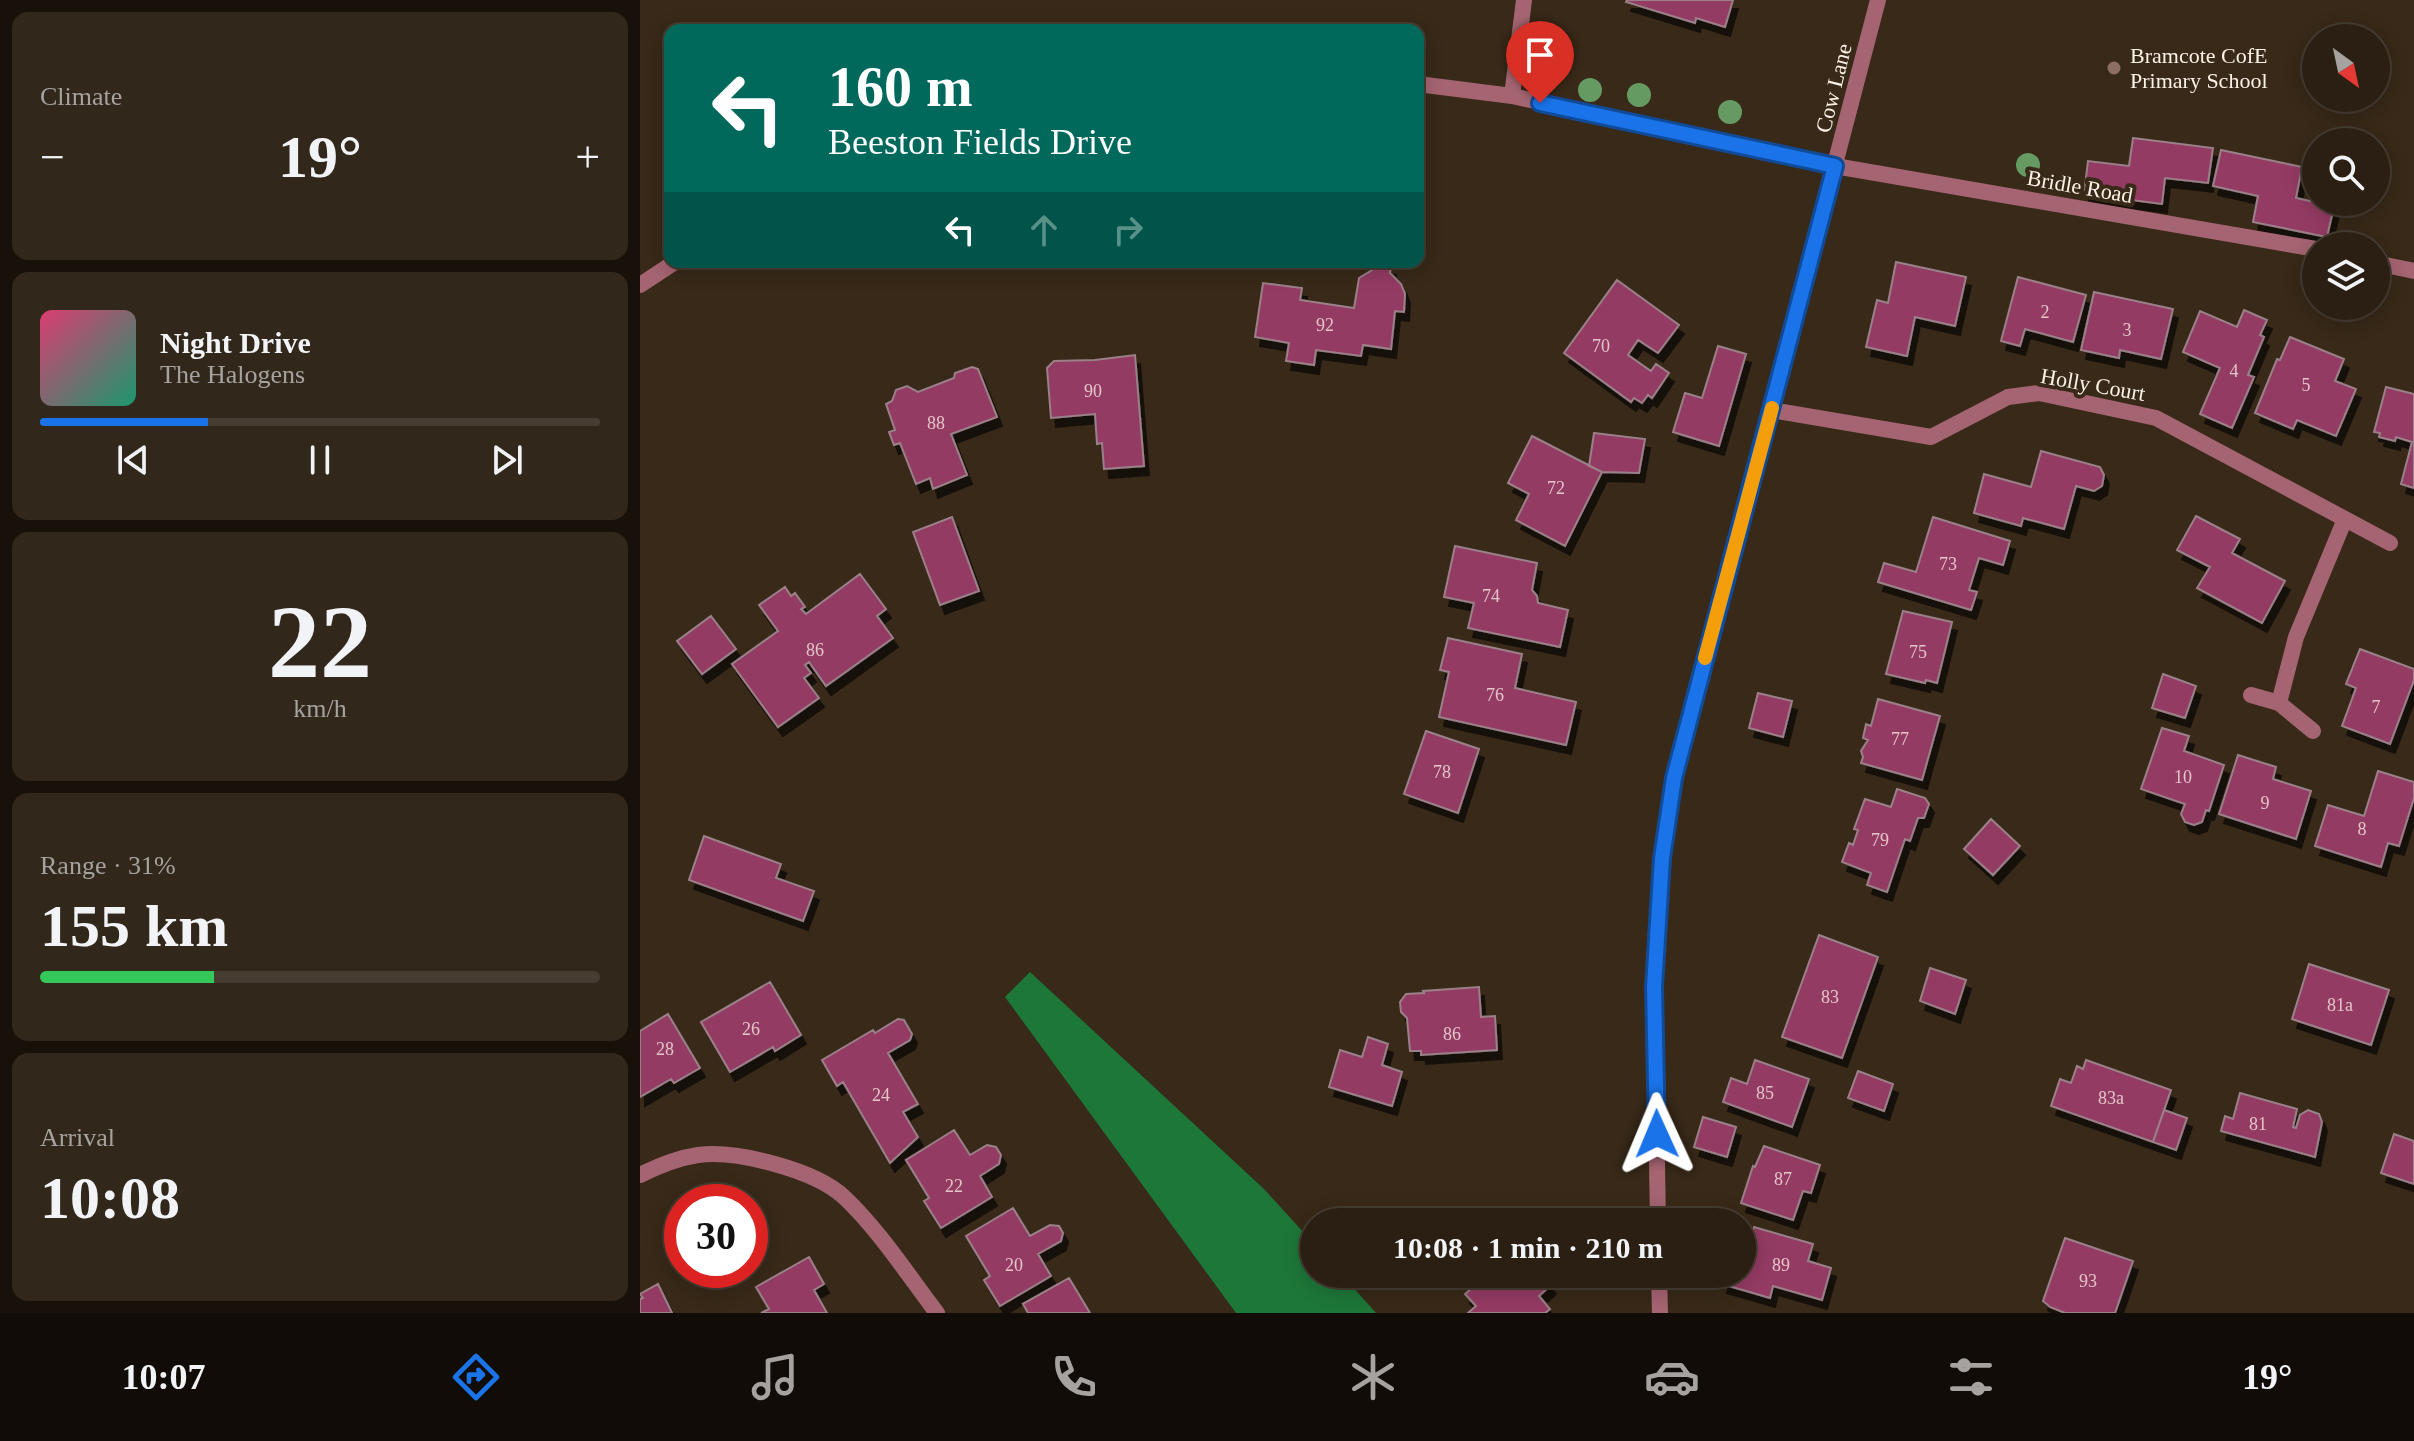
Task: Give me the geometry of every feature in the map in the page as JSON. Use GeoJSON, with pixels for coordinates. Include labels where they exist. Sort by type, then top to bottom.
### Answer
{"type":"FeatureCollection","features":[{"type":"Feature","properties":{"kind":"street"},"geometry":{"type":"LineString","coordinates":[[1512,96],[1524,0]]}},
{"type":"Feature","properties":{"kind":"street","name":"Cow Lane"},"geometry":{"type":"LineString","coordinates":[[1658,1208],[1654,987],[1662,858],[1674,778],[1878,0]]}},
{"type":"Feature","properties":{"kind":"street","name":"Bridle Road"},"geometry":{"type":"LineString","coordinates":[[1424,85],[1512,96],[1835,166],[2302,247]]}},
{"type":"Feature","properties":{"kind":"street"},"geometry":{"type":"LineString","coordinates":[[2390,266],[2414,271]]}},
{"type":"Feature","properties":{"kind":"street"},"geometry":{"type":"LineString","coordinates":[[640,285],[666,268]]}},
{"type":"Feature","properties":{"kind":"street","name":"Holly Court"},"geometry":{"type":"LineString","coordinates":[[1771,410],[1931,437],[2008,397],[2039,393],[2156,418],[2390,543]]}},
{"type":"Feature","properties":{"kind":"street"},"geometry":{"type":"LineString","coordinates":[[2279,703],[2296,637],[2345,519]]}},
{"type":"Feature","properties":{"kind":"street"},"geometry":{"type":"LineString","coordinates":[[2251,695],[2279,703],[2313,731]]}},
{"type":"Feature","properties":{"kind":"street"},"geometry":{"type":"LineString","coordinates":[[640,1175],[660,1165],[700,1155],[774,1162],[815,1180],[843,1195],[886,1245],[937,1313]]}},
{"type":"Feature","properties":{"kind":"street"},"geometry":{"type":"LineString","coordinates":[[1659,1288],[1660,1313]]}},
{"type":"Feature","properties":{"kind":"green space"},"geometry":{"type":"Polygon","coordinates":[[[1030,972],[1264,1189],[1300,1229],[1300,1288],[1354,1288],[1376,1313],[1236,1313],[1005,997],[1030,972]]]}},
{"type":"Feature","properties":{"kind":"building"},"geometry":{"type":"Polygon","coordinates":[[[1627,0],[1733,0],[1725,27],[1696,18],[1695,23],[1627,0]]]}},
{"type":"Feature","properties":{"kind":"building"},"geometry":{"type":"Polygon","coordinates":[[[2133,138],[2213,148],[2208,183],[2165,178],[2162,204],[2084,194],[2088,161],[2129,166],[2133,138]]]}},
{"type":"Feature","properties":{"kind":"building"},"geometry":{"type":"Polygon","coordinates":[[[2221,150],[2302,167],[2296,198],[2302,199],[2302,216],[2332,216],[2328,232],[2302,232],[2253,222],[2258,196],[2213,186],[2221,150]]]}},
{"type":"Feature","properties":{"kind":"building"},"geometry":{"type":"Polygon","coordinates":[[[1896,262],[1966,277],[1955,326],[1915,317],[1907,356],[1866,347],[1877,300],[1888,303],[1896,262]]]}},
{"type":"Feature","properties":{"kind":"building"},"geometry":{"type":"Polygon","coordinates":[[[1391,268],[1390,273],[1401,284],[1405,294],[1404,312],[1395,311],[1391,349],[1363,345],[1361,356],[1316,350],[1314,365],[1286,361],[1289,343],[1255,337],[1263,283],[1302,288],[1300,300],[1354,308],[1359,278],[1372,270],[1391,268]]]}},
{"type":"Feature","properties":{"kind":"building"},"geometry":{"type":"Polygon","coordinates":[[[2018,277],[2086,295],[2073,342],[2025,329],[2020,346],[2001,341],[2018,277]]]}},
{"type":"Feature","properties":{"kind":"building"},"geometry":{"type":"Polygon","coordinates":[[[1617,280],[1679,325],[1658,353],[1638,340],[1628,355],[1651,371],[1656,364],[1669,373],[1652,398],[1648,395],[1642,403],[1634,398],[1631,402],[1564,353],[1617,280]]]}},
{"type":"Feature","properties":{"kind":"building"},"geometry":{"type":"Polygon","coordinates":[[[2094,292],[2173,309],[2161,359],[2120,350],[2119,358],[2081,350],[2094,292]]]}},
{"type":"Feature","properties":{"kind":"building"},"geometry":{"type":"Polygon","coordinates":[[[2244,310],[2267,320],[2260,335],[2264,337],[2248,375],[2254,377],[2232,428],[2200,414],[2220,368],[2183,352],[2200,311],[2237,327],[2244,310]]]}},
{"type":"Feature","properties":{"kind":"building"},"geometry":{"type":"Polygon","coordinates":[[[2290,337],[2344,359],[2335,381],[2356,389],[2336,436],[2297,420],[2293,429],[2255,413],[2277,359],[2280,360],[2290,337]]]}},
{"type":"Feature","properties":{"kind":"building"},"geometry":{"type":"Polygon","coordinates":[[[1718,346],[1746,354],[1719,446],[1673,432],[1685,393],[1702,398],[1718,346]]]}},
{"type":"Feature","properties":{"kind":"building"},"geometry":{"type":"Polygon","coordinates":[[[1135,355],[1144,466],[1104,469],[1102,443],[1097,444],[1095,414],[1051,418],[1047,368],[1054,361],[1135,355]]]}},
{"type":"Feature","properties":{"kind":"building"},"geometry":{"type":"Polygon","coordinates":[[[972,367],[978,369],[997,417],[951,434],[967,475],[933,489],[930,478],[916,484],[900,443],[894,445],[889,432],[895,430],[886,404],[892,401],[896,390],[907,386],[918,392],[954,378],[955,373],[972,367]]]}},
{"type":"Feature","properties":{"kind":"building"},"geometry":{"type":"Polygon","coordinates":[[[2386,387],[2414,394],[2414,488],[2401,484],[2412,442],[2396,437],[2395,441],[2379,437],[2380,433],[2374,432],[2386,387]]]}},
{"type":"Feature","properties":{"kind":"building"},"geometry":{"type":"Polygon","coordinates":[[[1594,433],[1645,439],[1639,473],[1602,472],[1589,466],[1594,433]]]}},
{"type":"Feature","properties":{"kind":"building"},"geometry":{"type":"Polygon","coordinates":[[[1532,436],[1602,472],[1565,546],[1516,520],[1529,494],[1508,483],[1532,436]]]}},
{"type":"Feature","properties":{"kind":"building"},"geometry":{"type":"Polygon","coordinates":[[[2041,451],[2100,467],[2104,475],[2102,486],[2094,491],[2076,486],[2064,529],[2023,518],[2021,526],[1974,513],[1984,474],[2031,487],[2041,451]]]}},
{"type":"Feature","properties":{"kind":"building"},"geometry":{"type":"Polygon","coordinates":[[[2196,516],[2240,539],[2232,553],[2285,581],[2262,623],[2197,588],[2210,567],[2177,550],[2196,516]]]}},
{"type":"Feature","properties":{"kind":"building"},"geometry":{"type":"Polygon","coordinates":[[[952,517],[979,591],[940,605],[913,532],[952,517]]]}},
{"type":"Feature","properties":{"kind":"building"},"geometry":{"type":"Polygon","coordinates":[[[1933,517],[2010,541],[2003,565],[1979,558],[1969,590],[1977,592],[1971,610],[1878,582],[1884,563],[1916,572],[1933,517]]]}},
{"type":"Feature","properties":{"kind":"building"},"geometry":{"type":"Polygon","coordinates":[[[1455,546],[1537,563],[1532,590],[1538,603],[1568,610],[1560,647],[1468,628],[1474,603],[1444,597],[1455,546]]]}},
{"type":"Feature","properties":{"kind":"building"},"geometry":{"type":"Polygon","coordinates":[[[860,574],[886,609],[877,616],[893,638],[826,686],[809,662],[805,665],[811,673],[804,678],[819,698],[778,727],[732,664],[778,631],[759,605],[785,587],[791,596],[795,593],[806,614],[860,574]]]}},
{"type":"Feature","properties":{"kind":"building"},"geometry":{"type":"Polygon","coordinates":[[[1903,611],[1952,622],[1937,683],[1886,674],[1903,611]]]}},
{"type":"Feature","properties":{"kind":"building"},"geometry":{"type":"Polygon","coordinates":[[[711,616],[736,649],[702,674],[677,641],[711,616]]]}},
{"type":"Feature","properties":{"kind":"building"},"geometry":{"type":"Polygon","coordinates":[[[1448,638],[1522,654],[1515,688],[1576,702],[1566,745],[1439,717],[1449,672],[1440,670],[1448,638]]]}},
{"type":"Feature","properties":{"kind":"building"},"geometry":{"type":"Polygon","coordinates":[[[2360,649],[2414,669],[2414,680],[2390,744],[2342,726],[2356,688],[2346,684],[2360,649]]]}},
{"type":"Feature","properties":{"kind":"building"},"geometry":{"type":"Polygon","coordinates":[[[2163,674],[2196,686],[2185,718],[2152,708],[2163,674]]]}},
{"type":"Feature","properties":{"kind":"building"},"geometry":{"type":"Polygon","coordinates":[[[1758,693],[1792,701],[1783,737],[1749,728],[1758,693]]]}},
{"type":"Feature","properties":{"kind":"building"},"geometry":{"type":"Polygon","coordinates":[[[1878,699],[1940,716],[1922,780],[1861,763],[1861,751],[1868,740],[1863,738],[1866,724],[1871,726],[1878,699]]]}},
{"type":"Feature","properties":{"kind":"building"},"geometry":{"type":"Polygon","coordinates":[[[2162,728],[2189,736],[2184,751],[2224,765],[2209,811],[2206,810],[2202,822],[2194,825],[2185,822],[2181,814],[2185,804],[2141,789],[2162,728]]]}},
{"type":"Feature","properties":{"kind":"building"},"geometry":{"type":"Polygon","coordinates":[[[1426,731],[1479,749],[1458,813],[1404,794],[1426,731]]]}},
{"type":"Feature","properties":{"kind":"building"},"geometry":{"type":"Polygon","coordinates":[[[2238,755],[2276,767],[2273,779],[2311,791],[2296,839],[2219,814],[2238,755]]]}},
{"type":"Feature","properties":{"kind":"building"},"geometry":{"type":"Polygon","coordinates":[[[2378,771],[2414,782],[2414,798],[2399,846],[2388,843],[2381,867],[2315,846],[2328,805],[2364,816],[2378,771]]]}},
{"type":"Feature","properties":{"kind":"building"},"geometry":{"type":"Polygon","coordinates":[[[1897,789],[1925,798],[1929,804],[1924,818],[1918,818],[1910,841],[1905,839],[1887,892],[1867,885],[1871,873],[1842,862],[1849,843],[1853,845],[1858,830],[1854,829],[1865,799],[1891,807],[1897,789]]]}},
{"type":"Feature","properties":{"kind":"building"},"geometry":{"type":"Polygon","coordinates":[[[1991,819],[2020,846],[1993,875],[1964,849],[1991,819]]]}},
{"type":"Feature","properties":{"kind":"building"},"geometry":{"type":"Polygon","coordinates":[[[704,836],[781,864],[776,878],[814,891],[803,921],[689,880],[704,836]]]}},
{"type":"Feature","properties":{"kind":"building"},"geometry":{"type":"Polygon","coordinates":[[[1819,935],[1878,957],[1842,1058],[1782,1037],[1819,935]]]}},
{"type":"Feature","properties":{"kind":"building"},"geometry":{"type":"Polygon","coordinates":[[[2309,964],[2389,990],[2371,1045],[2292,1019],[2309,964]]]}},
{"type":"Feature","properties":{"kind":"building"},"geometry":{"type":"Polygon","coordinates":[[[1930,968],[1966,980],[1955,1014],[1920,1001],[1930,968]]]}},
{"type":"Feature","properties":{"kind":"building"},"geometry":{"type":"Polygon","coordinates":[[[770,982],[801,1035],[730,1072],[701,1022],[770,982]]]}},
{"type":"Feature","properties":{"kind":"building"},"geometry":{"type":"Polygon","coordinates":[[[1479,987],[1481,1017],[1495,1016],[1497,1050],[1421,1055],[1421,1051],[1410,1051],[1407,1018],[1401,1012],[1400,1002],[1406,994],[1479,987]]]}},
{"type":"Feature","properties":{"kind":"building"},"geometry":{"type":"Polygon","coordinates":[[[668,1014],[700,1068],[674,1083],[671,1079],[640,1097],[640,1031],[668,1014]]]}},
{"type":"Feature","properties":{"kind":"building"},"geometry":{"type":"Polygon","coordinates":[[[898,1019],[904,1020],[912,1034],[910,1040],[888,1053],[918,1104],[903,1112],[918,1137],[890,1163],[843,1082],[837,1086],[822,1060],[898,1019]]]}},
{"type":"Feature","properties":{"kind":"building"},"geometry":{"type":"Polygon","coordinates":[[[1368,1037],[1388,1044],[1382,1065],[1402,1072],[1392,1106],[1329,1087],[1340,1050],[1362,1057],[1368,1037]]]}},
{"type":"Feature","properties":{"kind":"building"},"geometry":{"type":"Polygon","coordinates":[[[1755,1060],[1809,1079],[1792,1127],[1723,1102],[1731,1078],[1747,1084],[1755,1060]]]}},
{"type":"Feature","properties":{"kind":"building"},"geometry":{"type":"Polygon","coordinates":[[[2086,1060],[2171,1090],[2153,1142],[2051,1106],[2060,1079],[2071,1083],[2077,1066],[2083,1069],[2086,1060]]]}},
{"type":"Feature","properties":{"kind":"building"},"geometry":{"type":"Polygon","coordinates":[[[1858,1071],[1893,1084],[1884,1111],[1848,1098],[1858,1071]]]}},
{"type":"Feature","properties":{"kind":"building"},"geometry":{"type":"Polygon","coordinates":[[[2240,1093],[2297,1109],[2293,1127],[2296,1128],[2300,1115],[2308,1110],[2319,1114],[2322,1122],[2315,1157],[2221,1131],[2225,1116],[2233,1119],[2240,1093]]]}},
{"type":"Feature","properties":{"kind":"building"},"geometry":{"type":"Polygon","coordinates":[[[2164,1110],[2187,1118],[2176,1150],[2153,1142],[2164,1110]]]}},
{"type":"Feature","properties":{"kind":"building"},"geometry":{"type":"Polygon","coordinates":[[[1703,1117],[1736,1127],[1727,1157],[1694,1147],[1703,1117]]]}},
{"type":"Feature","properties":{"kind":"building"},"geometry":{"type":"Polygon","coordinates":[[[954,1130],[970,1155],[987,1145],[996,1147],[1001,1155],[999,1164],[980,1176],[992,1197],[941,1228],[924,1201],[929,1198],[906,1160],[954,1130]]]}},
{"type":"Feature","properties":{"kind":"building"},"geometry":{"type":"Polygon","coordinates":[[[2394,1134],[2414,1141],[2414,1184],[2381,1173],[2394,1134]]]}},
{"type":"Feature","properties":{"kind":"building"},"geometry":{"type":"Polygon","coordinates":[[[1764,1146],[1820,1165],[1811,1193],[1803,1191],[1793,1220],[1741,1203],[1753,1166],[1764,1146]]]}},
{"type":"Feature","properties":{"kind":"building"},"geometry":{"type":"Polygon","coordinates":[[[1013,1208],[1030,1236],[1050,1225],[1059,1226],[1063,1233],[1061,1241],[1038,1254],[1051,1276],[1000,1306],[984,1280],[990,1276],[966,1236],[1013,1208]]]}},
{"type":"Feature","properties":{"kind":"building"},"geometry":{"type":"Polygon","coordinates":[[[1756,1228],[1813,1244],[1808,1261],[1831,1268],[1822,1300],[1773,1286],[1770,1298],[1736,1288],[1756,1288],[1756,1228]]]}},
{"type":"Feature","properties":{"kind":"building"},"geometry":{"type":"Polygon","coordinates":[[[2065,1238],[2133,1261],[2115,1313],[2065,1313],[2043,1301],[2065,1238]]]}},
{"type":"Feature","properties":{"kind":"building"},"geometry":{"type":"Polygon","coordinates":[[[809,1257],[824,1284],[814,1290],[827,1313],[761,1313],[769,1309],[757,1288],[768,1288],[768,1280],[809,1257]]]}},
{"type":"Feature","properties":{"kind":"building"},"geometry":{"type":"Polygon","coordinates":[[[1069,1278],[1090,1313],[1028,1313],[1023,1304],[1069,1278]]]}},
{"type":"Feature","properties":{"kind":"building"},"geometry":{"type":"Polygon","coordinates":[[[658,1284],[672,1313],[640,1313],[640,1299],[643,1298],[640,1294],[658,1284]]]}},
{"type":"Feature","properties":{"kind":"building"},"geometry":{"type":"Polygon","coordinates":[[[1472,1288],[1548,1288],[1539,1296],[1550,1309],[1545,1313],[1468,1313],[1476,1306],[1465,1294],[1472,1288]]]}},
{"type":"Feature","properties":{"kind":"slow traffic"},"geometry":{"type":"LineString","coordinates":[[1705,658],[1772,408]]}},
{"type":"Feature","properties":{"kind":"place","name":"Bramcote CofE Primary School"},"geometry":{"type":"Point","coordinates":[2114,68]}},
{"type":"Feature","properties":{"kind":"route"},"geometry":{"type":"LineString","coordinates":[[1540,103],[1835,166],[1674,778],[1662,858],[1654,987],[1657,1134]]}}]}
